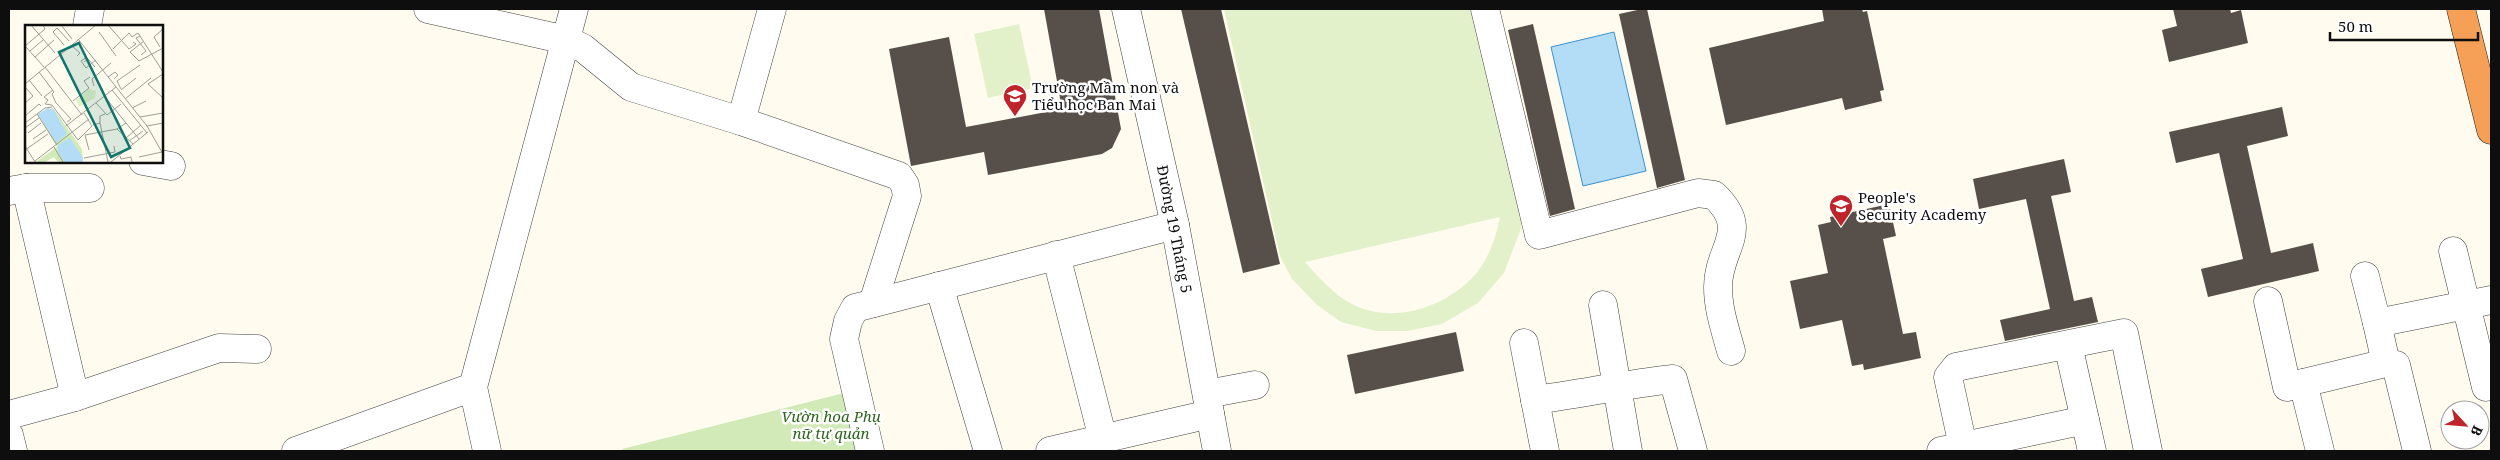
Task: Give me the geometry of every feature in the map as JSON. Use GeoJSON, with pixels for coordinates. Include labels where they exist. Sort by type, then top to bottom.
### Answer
{"type":"FeatureCollection","features":[{"type":"Feature","properties":{"kind":"highway"},"geometry":{"type":"LineString","coordinates":[[2462,9],[2491,130]]}},
{"type":"Feature","properties":{"kind":"street"},"geometry":{"type":"LineString","coordinates":[[87,25],[90,9]]}},
{"type":"Feature","properties":{"kind":"street"},"geometry":{"type":"LineString","coordinates":[[428,9],[566,40],[583,48],[631,87],[741,121],[899,176],[905,186],[907,196],[873,302]]}},
{"type":"Feature","properties":{"kind":"street"},"geometry":{"type":"LineString","coordinates":[[487,451],[473,387],[574,9]]}},
{"type":"Feature","properties":{"kind":"street"},"geometry":{"type":"LineString","coordinates":[[741,121],[772,9]]}},
{"type":"Feature","properties":{"kind":"street","name":"Đường 19 Tháng 5"},"geometry":{"type":"LineString","coordinates":[[1126,9],[1175,225],[1215,451]]}},
{"type":"Feature","properties":{"kind":"street"},"geometry":{"type":"LineString","coordinates":[[1485,9],[1539,235],[1698,193],[1714,195],[1732,216],[1733,232],[1718,285],[1720,312],[1731,351]]}},
{"type":"Feature","properties":{"kind":"street"},"geometry":{"type":"LineString","coordinates":[[149,162],[171,166]]}},
{"type":"Feature","properties":{"kind":"street"},"geometry":{"type":"LineString","coordinates":[[75,397],[17,189],[90,188]]}},
{"type":"Feature","properties":{"kind":"street"},"geometry":{"type":"LineString","coordinates":[[870,451],[844,339],[848,321],[855,308],[1175,225]]}},
{"type":"Feature","properties":{"kind":"street"},"geometry":{"type":"LineString","coordinates":[[2453,252],[2479,303],[2486,387]]}},
{"type":"Feature","properties":{"kind":"street"},"geometry":{"type":"LineString","coordinates":[[1056,255],[1103,439]]}},
{"type":"Feature","properties":{"kind":"street"},"geometry":{"type":"LineString","coordinates":[[2365,276],[2386,363]]}},
{"type":"Feature","properties":{"kind":"street"},"geometry":{"type":"LineString","coordinates":[[939,286],[988,451]]}},
{"type":"Feature","properties":{"kind":"street"},"geometry":{"type":"LineString","coordinates":[[2268,301],[2295,385],[2320,451]]}},
{"type":"Feature","properties":{"kind":"street"},"geometry":{"type":"LineString","coordinates":[[2377,323],[2479,303]]}},
{"type":"Feature","properties":{"kind":"street"},"geometry":{"type":"LineString","coordinates":[[1603,305],[1628,451]]}},
{"type":"Feature","properties":{"kind":"street"},"geometry":{"type":"LineString","coordinates":[[2085,420],[1956,450],[1948,376],[1956,367],[2124,334],[2148,451]]}},
{"type":"Feature","properties":{"kind":"street"},"geometry":{"type":"LineString","coordinates":[[1524,343],[1545,451]]}},
{"type":"Feature","properties":{"kind":"street"},"geometry":{"type":"LineString","coordinates":[[2068,345],[2092,451]]}},
{"type":"Feature","properties":{"kind":"street"},"geometry":{"type":"LineString","coordinates":[[9,416],[75,397],[219,348],[257,349]]}},
{"type":"Feature","properties":{"kind":"street"},"geometry":{"type":"LineString","coordinates":[[2295,385],[2386,363],[2396,365],[2417,451]]}},
{"type":"Feature","properties":{"kind":"street"},"geometry":{"type":"LineString","coordinates":[[1535,400],[1576,394],[1616,385],[1672,379],[1693,451]]}},
{"type":"Feature","properties":{"kind":"street"},"geometry":{"type":"LineString","coordinates":[[1050,451],[1103,439],[1208,404],[1255,386]]}},
{"type":"Feature","properties":{"kind":"street"},"geometry":{"type":"LineString","coordinates":[[302,450],[473,387]]}},
{"type":"Feature","properties":{"kind":"street"},"geometry":{"type":"LineString","coordinates":[[9,435],[13,451]]}},
{"type":"Feature","properties":{"kind":"green space"},"geometry":{"type":"Polygon","coordinates":[[[1224,9],[1480,9],[1522,196],[1521,229],[1504,273],[1478,303],[1442,324],[1407,331],[1376,331],[1341,322],[1317,305],[1292,279],[1280,256],[1224,9]],[[1500,217],[1305,262],[1331,289],[1345,300],[1361,308],[1376,312],[1405,312],[1420,309],[1448,297],[1471,279],[1486,258],[1500,217]]]}},
{"type":"Feature","properties":{"kind":"green space"},"geometry":{"type":"Polygon","coordinates":[[[1019,24],[1033,88],[988,98],[974,34],[1019,24]]]}},
{"type":"Feature","properties":{"kind":"green space","name":"Vườn hoa Phụ nữ tự quản"},"geometry":{"type":"Polygon","coordinates":[[[852,391],[867,451],[623,451],[622,449],[852,391]]]}},
{"type":"Feature","properties":{"kind":"water"},"geometry":{"type":"Polygon","coordinates":[[[1614,32],[1646,171],[1583,186],[1551,47],[1614,32]]]}},
{"type":"Feature","properties":{"kind":"building"},"geometry":{"type":"Polygon","coordinates":[[[1044,9],[1099,9],[1121,129],[1112,148],[1102,154],[988,175],[984,152],[911,166],[889,49],[949,37],[966,127],[1062,109],[1044,9]]]}},
{"type":"Feature","properties":{"kind":"building"},"geometry":{"type":"Polygon","coordinates":[[[1181,9],[1221,9],[1280,264],[1243,273],[1181,9]]]}},
{"type":"Feature","properties":{"kind":"building"},"geometry":{"type":"Polygon","coordinates":[[[1647,9],[1685,180],[1657,188],[1619,14],[1647,9]]]}},
{"type":"Feature","properties":{"kind":"building"},"geometry":{"type":"Polygon","coordinates":[[[1822,9],[1862,9],[1863,12],[1867,11],[1884,90],[1880,91],[1882,101],[1845,110],[1842,98],[1726,125],[1709,48],[1824,21],[1822,9]]]}},
{"type":"Feature","properties":{"kind":"building"},"geometry":{"type":"Polygon","coordinates":[[[2173,9],[2230,9],[2231,13],[2241,10],[2248,43],[2169,62],[2162,30],[2177,26],[2173,9]]]}},
{"type":"Feature","properties":{"kind":"building"},"geometry":{"type":"Polygon","coordinates":[[[1533,24],[1575,209],[1550,216],[1508,30],[1533,24]]]}},
{"type":"Feature","properties":{"kind":"building"},"geometry":{"type":"Polygon","coordinates":[[[2282,107],[2288,136],[2247,146],[2271,253],[2313,243],[2319,271],[2208,297],[2201,269],[2243,259],[2219,153],[2176,163],[2169,132],[2282,107]]]}},
{"type":"Feature","properties":{"kind":"building"},"geometry":{"type":"Polygon","coordinates":[[[2064,159],[2071,192],[2051,196],[2074,301],[2092,297],[2098,322],[2005,341],[2000,320],[2050,309],[2026,199],[1979,209],[1973,179],[2064,159]]]}},
{"type":"Feature","properties":{"kind":"building"},"geometry":{"type":"Polygon","coordinates":[[[1889,204],[1896,236],[1883,239],[1903,334],[1916,332],[1921,358],[1864,370],[1863,364],[1852,366],[1842,320],[1800,329],[1790,281],[1828,273],[1818,225],[1831,222],[1830,217],[1889,204]]]}},
{"type":"Feature","properties":{"kind":"building"},"geometry":{"type":"Polygon","coordinates":[[[1456,332],[1464,371],[1355,394],[1347,355],[1456,332]]]}},
{"type":"Feature","properties":{"kind":"place","name":"Trường Mầm non và Tiểu học Ban Mai"},"geometry":{"type":"Point","coordinates":[1015,117]}},
{"type":"Feature","properties":{"kind":"place","name":"People's Security Academy"},"geometry":{"type":"Point","coordinates":[1841,227]}}]}
